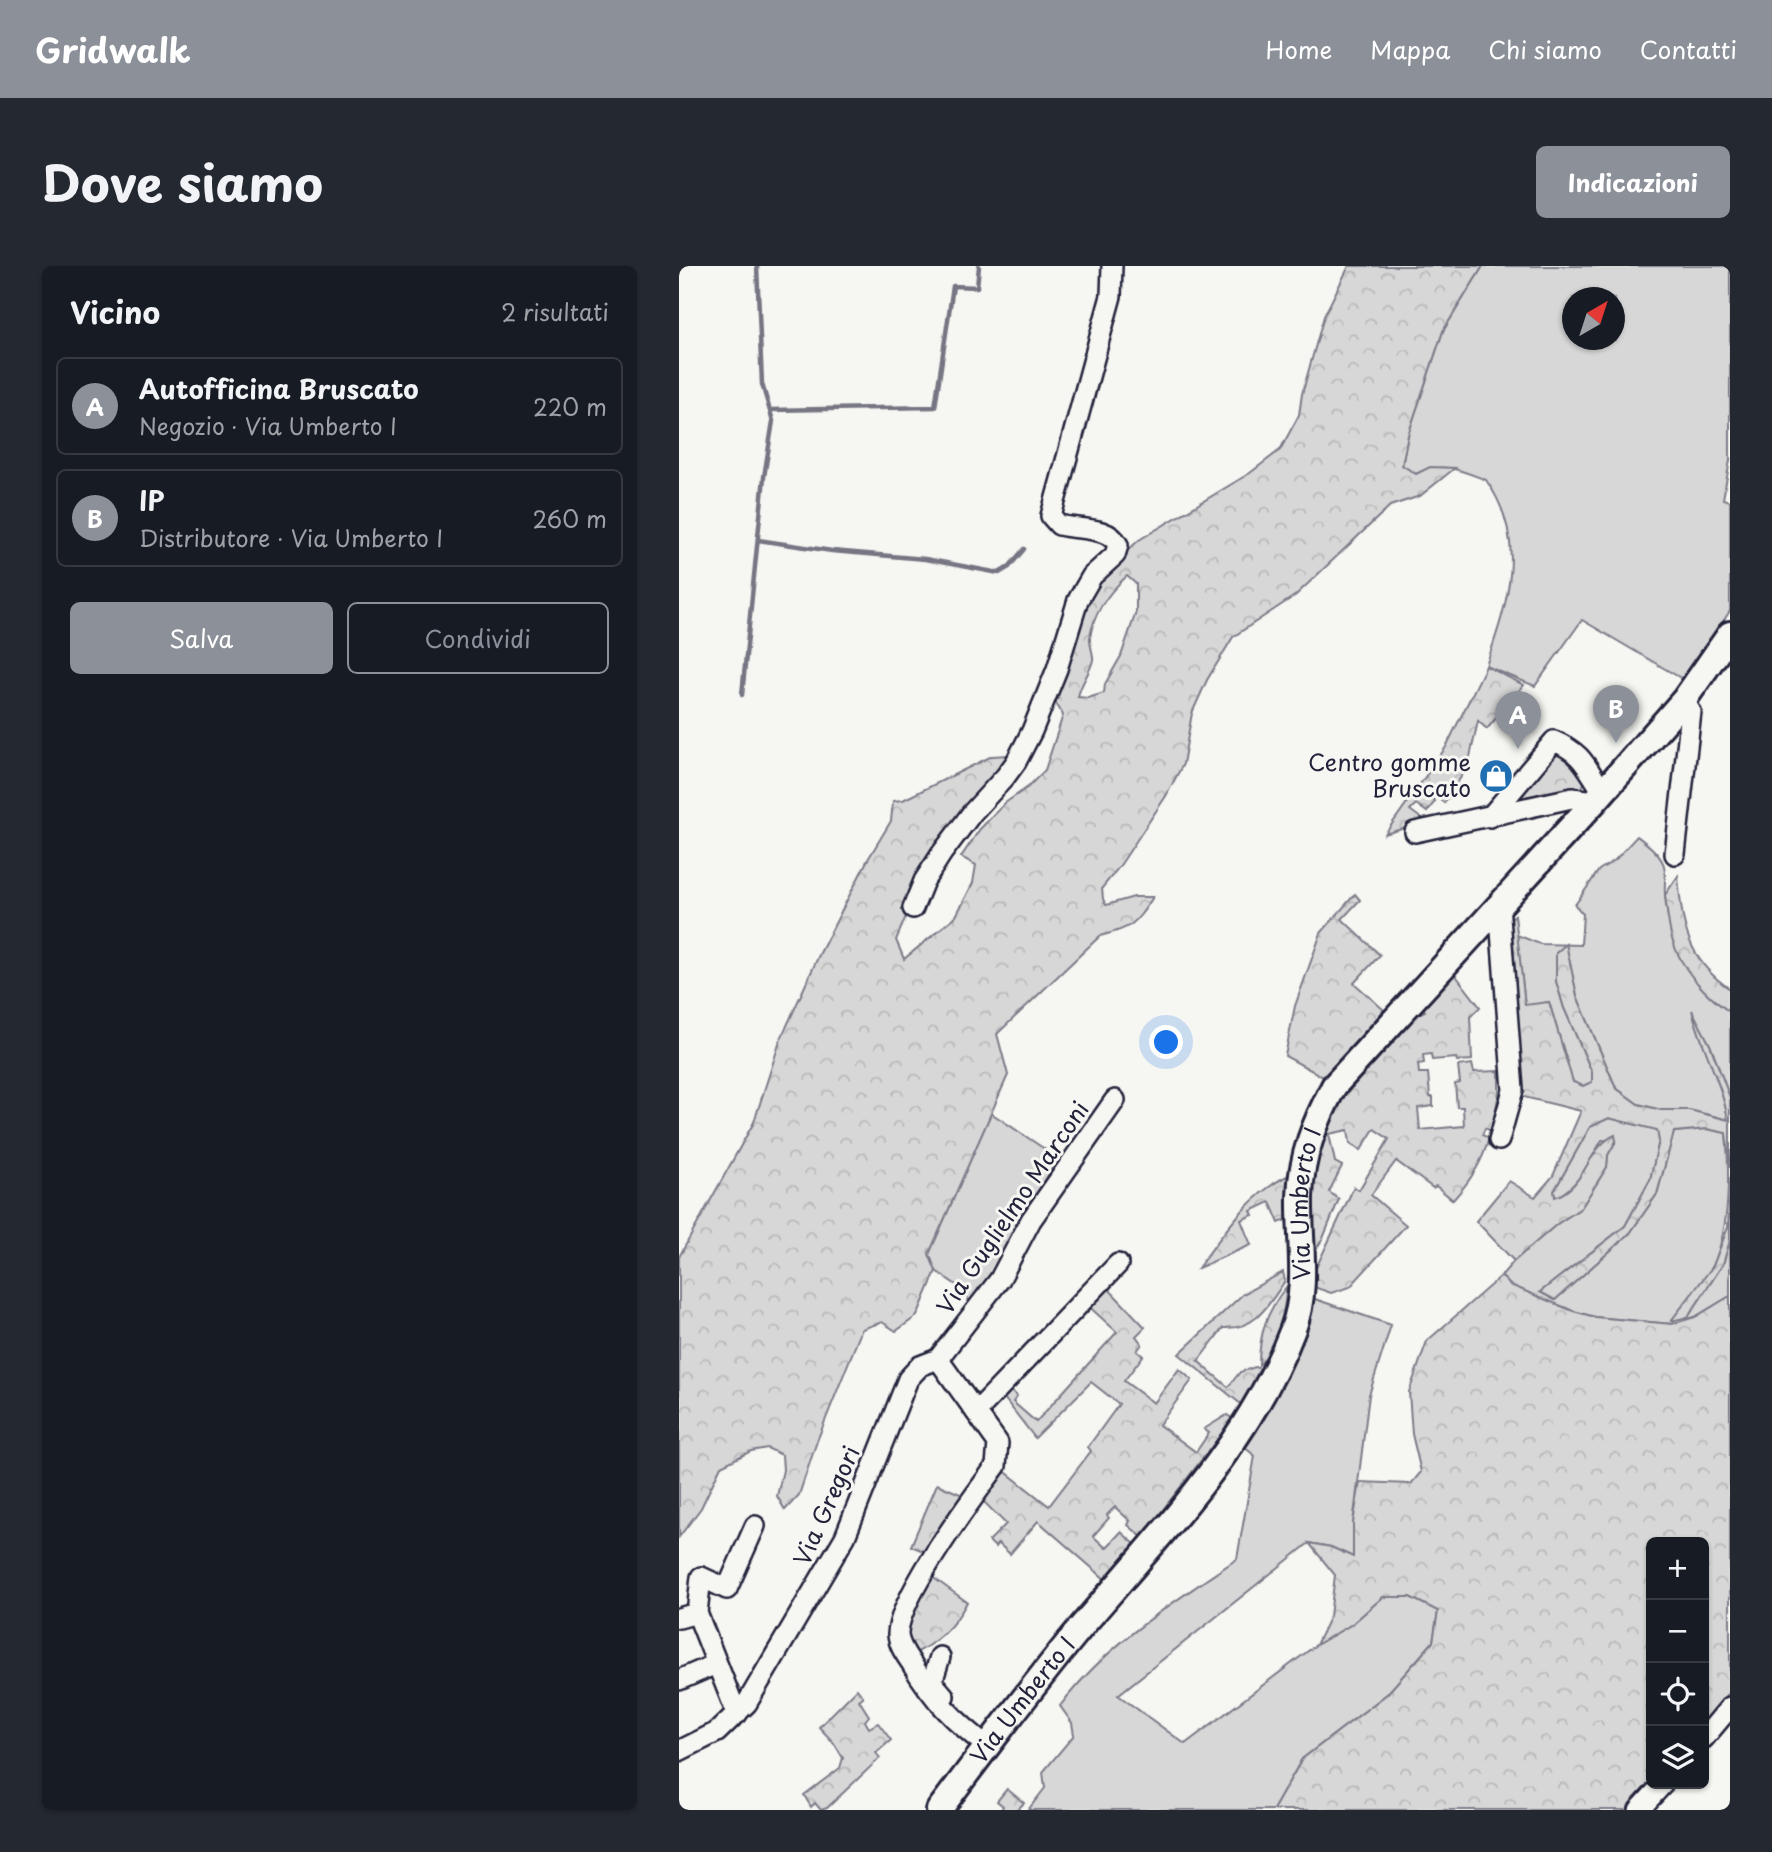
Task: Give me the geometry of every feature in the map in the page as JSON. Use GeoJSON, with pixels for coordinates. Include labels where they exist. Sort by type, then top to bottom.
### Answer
{"type":"FeatureCollection","features":[{"type":"Feature","properties":{"kind":"main road","name":"Via Umberto I"},"geometry":{"type":"LineString","coordinates":[[939,1810],[1051,1663],[1229,1449],[1247,1421],[1295,1326],[1301,1294],[1300,1196],[1303,1165],[1317,1118],[1334,1086],[1684,700],[1730,634]]}},
{"type":"Feature","properties":{"kind":"street"},"geometry":{"type":"LineString","coordinates":[[913,908],[924,881],[942,853],[1016,761],[1032,732],[1057,669],[1078,600],[1092,576],[1115,555],[1118,545],[1115,539],[1105,533],[1059,525],[1051,516],[1111,296],[1112,266]]}},
{"type":"Feature","properties":{"kind":"street"},"geometry":{"type":"LineString","coordinates":[[1675,854],[1691,712],[1684,700]]}},
{"type":"Feature","properties":{"kind":"street"},"geometry":{"type":"LineString","coordinates":[[1415,832],[1490,817],[1572,798],[1599,796],[1577,754],[1571,748],[1554,741],[1490,817]]}},
{"type":"Feature","properties":{"kind":"street"},"geometry":{"type":"LineString","coordinates":[[1499,904],[1513,1090],[1499,1140]]}},
{"type":"Feature","properties":{"kind":"street","name":"Via Guglielmo Marconi"},"geometry":{"type":"LineString","coordinates":[[938,1359],[1000,1279],[1031,1220],[1115,1100]]}},
{"type":"Feature","properties":{"kind":"street"},"geometry":{"type":"LineString","coordinates":[[976,1412],[1118,1265]]}},
{"type":"Feature","properties":{"kind":"street"},"geometry":{"type":"LineString","coordinates":[[938,1359],[998,1443],[996,1466],[915,1584],[903,1612],[898,1638],[924,1686],[963,1727],[987,1746]]}},
{"type":"Feature","properties":{"kind":"street","name":"Via Gregori"},"geometry":{"type":"LineString","coordinates":[[679,1751],[717,1732],[747,1703],[845,1537],[908,1379],[920,1366],[938,1359]]}},
{"type":"Feature","properties":{"kind":"street"},"geometry":{"type":"LineString","coordinates":[[737,1714],[716,1664],[688,1615],[701,1577],[727,1589],[755,1526]]}},
{"type":"Feature","properties":{"kind":"street"},"geometry":{"type":"LineString","coordinates":[[940,1657],[932,1682],[955,1708],[963,1727]]}},
{"type":"Feature","properties":{"kind":"street"},"geometry":{"type":"LineString","coordinates":[[679,1680],[716,1664]]}},
{"type":"Feature","properties":{"kind":"street"},"geometry":{"type":"LineString","coordinates":[[1709,1732],[1730,1707]]}},
{"type":"Feature","properties":{"kind":"street"},"geometry":{"type":"LineString","coordinates":[[1639,1810],[1658,1789]]}},
{"type":"Feature","properties":{"kind":"green space"},"geometry":{"type":"Polygon","coordinates":[[[1349,266],[1483,266],[1443,331],[1408,435],[1402,465],[1416,474],[1430,467],[1455,468],[1420,496],[1390,506],[1296,595],[1233,637],[1207,680],[1192,713],[1183,764],[1166,796],[1102,888],[1106,905],[1134,897],[1153,897],[1132,924],[1100,936],[997,1034],[1008,1075],[929,1254],[936,1271],[917,1316],[896,1331],[882,1322],[862,1329],[817,1441],[799,1495],[785,1510],[777,1496],[783,1470],[782,1455],[767,1448],[751,1451],[721,1466],[701,1508],[679,1537],[679,1257],[754,1122],[780,1041],[819,955],[867,861],[891,821],[893,801],[903,800],[992,756],[1008,755],[1003,772],[922,878],[896,940],[904,959],[956,916],[973,883],[976,865],[961,857],[980,829],[1005,803],[1028,787],[1045,770],[1063,715],[1054,700],[1083,600],[1103,573],[1139,540],[1250,473],[1280,450],[1299,415],[1302,394],[1324,316],[1349,266]],[[1127,576],[1108,596],[1098,612],[1090,638],[1093,660],[1078,697],[1088,698],[1104,693],[1105,684],[1121,656],[1136,612],[1136,584],[1127,576]]]}},
{"type":"Feature","properties":{"kind":"green space"},"geometry":{"type":"Polygon","coordinates":[[[1483,266],[1730,266],[1730,460],[1723,499],[1730,501],[1730,611],[1684,680],[1582,620],[1535,686],[1486,666],[1507,595],[1511,549],[1507,526],[1499,503],[1486,480],[1451,468],[1434,468],[1416,474],[1402,466],[1408,435],[1443,331],[1483,266]]]}},
{"type":"Feature","properties":{"kind":"green space"},"geometry":{"type":"Polygon","coordinates":[[[1486,666],[1524,685],[1487,729],[1478,721],[1468,766],[1444,803],[1435,792],[1431,797],[1435,801],[1427,812],[1416,804],[1410,810],[1422,819],[1415,825],[1385,834],[1446,747],[1486,666]]]}},
{"type":"Feature","properties":{"kind":"green space"},"geometry":{"type":"Polygon","coordinates":[[[1554,750],[1566,751],[1585,781],[1582,788],[1505,806],[1554,750]]]}},
{"type":"Feature","properties":{"kind":"green space"},"geometry":{"type":"Polygon","coordinates":[[[1637,836],[1655,851],[1663,863],[1667,913],[1684,961],[1703,989],[1730,1012],[1730,1098],[1710,1045],[1693,1014],[1729,1120],[1689,1110],[1661,1110],[1638,1104],[1616,1088],[1577,996],[1566,945],[1556,981],[1564,1008],[1592,1072],[1592,1082],[1583,1086],[1573,1082],[1549,1002],[1525,1006],[1517,935],[1540,944],[1581,945],[1583,914],[1575,905],[1599,870],[1615,860],[1637,836]]]}},
{"type":"Feature","properties":{"kind":"green space"},"geometry":{"type":"Polygon","coordinates":[[[1678,876],[1689,940],[1704,966],[1730,989],[1730,1012],[1695,980],[1676,950],[1669,928],[1665,895],[1678,876]]]}},
{"type":"Feature","properties":{"kind":"green space"},"geometry":{"type":"Polygon","coordinates":[[[1355,894],[1360,900],[1342,919],[1380,955],[1354,983],[1384,1010],[1325,1078],[1285,1056],[1295,1006],[1321,933],[1355,894]]]}},
{"type":"Feature","properties":{"kind":"green space"},"geometry":{"type":"Polygon","coordinates":[[[1515,915],[1525,1005],[1549,1002],[1573,1082],[1583,1086],[1592,1082],[1592,1072],[1564,1008],[1556,981],[1556,953],[1566,944],[1577,996],[1616,1088],[1638,1104],[1661,1110],[1689,1110],[1728,1120],[1692,1010],[1710,1045],[1730,1098],[1730,1168],[1726,1133],[1707,1129],[1674,1132],[1657,1194],[1630,1233],[1555,1300],[1540,1292],[1625,1226],[1650,1180],[1659,1141],[1657,1130],[1609,1118],[1590,1127],[1554,1191],[1555,1197],[1574,1185],[1598,1148],[1615,1135],[1616,1141],[1608,1155],[1607,1167],[1581,1208],[1557,1224],[1514,1261],[1476,1221],[1509,1181],[1535,1197],[1553,1176],[1581,1111],[1520,1096],[1506,921],[1515,915]]]}},
{"type":"Feature","properties":{"kind":"green space"},"geometry":{"type":"Polygon","coordinates":[[[1447,964],[1480,1007],[1470,1017],[1472,1060],[1432,1060],[1431,1054],[1423,1055],[1424,1063],[1418,1064],[1419,1073],[1428,1073],[1433,1106],[1418,1108],[1420,1130],[1464,1126],[1463,1107],[1457,1107],[1455,1084],[1460,1083],[1458,1066],[1472,1064],[1474,1072],[1499,1071],[1499,1094],[1491,1131],[1485,1128],[1482,1135],[1489,1138],[1483,1156],[1470,1179],[1453,1200],[1396,1161],[1371,1195],[1406,1225],[1350,1287],[1331,1293],[1308,1285],[1354,1187],[1359,1190],[1389,1139],[1374,1129],[1361,1150],[1350,1143],[1348,1130],[1329,1134],[1335,1162],[1342,1166],[1329,1192],[1339,1199],[1324,1236],[1307,1265],[1313,1134],[1394,1026],[1425,1011],[1414,998],[1447,964]]]}},
{"type":"Feature","properties":{"kind":"green space"},"geometry":{"type":"Polygon","coordinates":[[[991,1113],[1058,1158],[972,1309],[965,1291],[936,1271],[929,1254],[991,1113]]]}},
{"type":"Feature","properties":{"kind":"green space"},"geometry":{"type":"Polygon","coordinates":[[[1609,1118],[1658,1130],[1659,1141],[1650,1180],[1625,1226],[1540,1292],[1555,1300],[1630,1233],[1657,1194],[1674,1132],[1707,1129],[1726,1133],[1728,1185],[1722,1237],[1712,1268],[1672,1320],[1688,1317],[1723,1264],[1730,1240],[1730,1296],[1695,1317],[1672,1324],[1595,1317],[1573,1311],[1510,1285],[1501,1276],[1514,1261],[1557,1224],[1581,1208],[1607,1167],[1608,1155],[1616,1141],[1602,1140],[1583,1173],[1571,1187],[1555,1198],[1554,1191],[1590,1127],[1609,1118]]]}},
{"type":"Feature","properties":{"kind":"green space"},"geometry":{"type":"Polygon","coordinates":[[[1289,1175],[1290,1218],[1279,1223],[1270,1202],[1251,1211],[1253,1215],[1241,1220],[1251,1245],[1198,1268],[1227,1228],[1249,1204],[1274,1183],[1289,1175]]]}},
{"type":"Feature","properties":{"kind":"green space"},"geometry":{"type":"Polygon","coordinates":[[[1730,1184],[1730,1240],[1723,1264],[1688,1317],[1671,1321],[1713,1266],[1728,1227],[1730,1184]]]}},
{"type":"Feature","properties":{"kind":"green space"},"geometry":{"type":"Polygon","coordinates":[[[1283,1272],[1285,1281],[1260,1314],[1244,1325],[1223,1328],[1198,1361],[1228,1387],[1240,1372],[1255,1367],[1262,1370],[1242,1405],[1179,1354],[1243,1294],[1283,1272]]]}},
{"type":"Feature","properties":{"kind":"green space"},"geometry":{"type":"Polygon","coordinates":[[[1501,1276],[1510,1285],[1573,1311],[1595,1317],[1672,1324],[1695,1317],[1730,1296],[1730,1692],[1709,1715],[1709,1537],[1646,1537],[1646,1789],[1628,1810],[1273,1810],[1302,1759],[1387,1694],[1433,1642],[1438,1611],[1410,1597],[1383,1597],[1352,1624],[1316,1645],[1330,1616],[1335,1575],[1309,1543],[1331,1547],[1353,1557],[1353,1523],[1360,1482],[1411,1484],[1421,1472],[1412,1434],[1409,1392],[1427,1341],[1501,1276]]]}},
{"type":"Feature","properties":{"kind":"green space"},"geometry":{"type":"Polygon","coordinates":[[[1103,1283],[1145,1327],[1136,1336],[1142,1344],[1137,1351],[1143,1356],[1124,1381],[1154,1403],[1179,1369],[1192,1380],[1159,1425],[1196,1452],[1209,1433],[1204,1429],[1227,1415],[1233,1419],[1142,1537],[1128,1525],[1130,1521],[1115,1507],[1107,1515],[1109,1518],[1093,1536],[1106,1548],[1121,1532],[1136,1545],[1106,1580],[1038,1521],[1010,1554],[998,1543],[995,1547],[989,1541],[1006,1524],[981,1499],[1003,1470],[1049,1506],[1091,1451],[1088,1447],[1119,1404],[1091,1382],[1035,1438],[1001,1394],[1007,1387],[1017,1396],[1013,1402],[1036,1422],[1117,1332],[1085,1303],[1103,1283]]]}},
{"type":"Feature","properties":{"kind":"green space"},"geometry":{"type":"Polygon","coordinates":[[[1286,1287],[1279,1328],[1270,1350],[1259,1365],[1265,1323],[1286,1287]]]}},
{"type":"Feature","properties":{"kind":"green space"},"geometry":{"type":"Polygon","coordinates":[[[1309,1297],[1391,1325],[1369,1395],[1353,1523],[1353,1557],[1331,1547],[1309,1543],[1118,1695],[1185,1744],[1316,1645],[1352,1624],[1383,1597],[1410,1597],[1438,1611],[1433,1642],[1387,1694],[1302,1759],[1273,1810],[1028,1810],[1045,1788],[1043,1772],[1074,1735],[1072,1723],[1060,1706],[1078,1684],[1142,1625],[1237,1559],[1255,1456],[1243,1446],[1309,1297]]]}},
{"type":"Feature","properties":{"kind":"green space"},"geometry":{"type":"Polygon","coordinates":[[[937,1484],[967,1497],[928,1553],[911,1546],[937,1484]]]}},
{"type":"Feature","properties":{"kind":"green space"},"geometry":{"type":"Polygon","coordinates":[[[931,1576],[967,1602],[944,1633],[911,1655],[903,1638],[906,1619],[931,1576]]]}},
{"type":"Feature","properties":{"kind":"green space"},"geometry":{"type":"Polygon","coordinates":[[[857,1689],[863,1697],[859,1700],[869,1716],[865,1721],[869,1728],[878,1723],[891,1740],[876,1753],[880,1758],[827,1808],[821,1810],[815,1803],[811,1807],[804,1795],[840,1768],[843,1758],[819,1727],[857,1689]]]}},
{"type":"Feature","properties":{"kind":"green space"},"geometry":{"type":"Polygon","coordinates":[[[1007,1789],[1024,1803],[1017,1810],[1001,1810],[1003,1806],[997,1801],[1007,1789]]]}},
{"type":"Feature","properties":{"kind":"waterway"},"geometry":{"type":"LineString","coordinates":[[742,695],[764,477],[773,421],[762,384],[757,266]]}},
{"type":"Feature","properties":{"kind":"waterway"},"geometry":{"type":"LineString","coordinates":[[770,410],[935,407],[953,286],[977,287],[979,266]]}},
{"type":"Feature","properties":{"kind":"waterway"},"geometry":{"type":"LineString","coordinates":[[758,540],[832,551],[925,559],[999,573],[1009,567],[1024,549]]}},
{"type":"Feature","properties":{"kind":"place","name":"IP"},"geometry":{"type":"Point","coordinates":[1616,743]}},
{"type":"Feature","properties":{"kind":"place","name":"Autofficina Bruscato"},"geometry":{"type":"Point","coordinates":[1518,749]}},
{"type":"Feature","properties":{"kind":"place","name":"Centro gomme Bruscato"},"geometry":{"type":"Point","coordinates":[1496,776]}}]}
